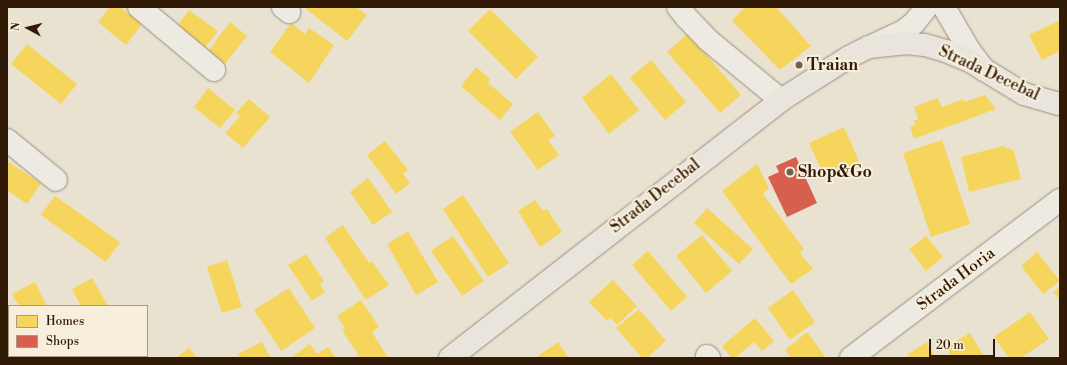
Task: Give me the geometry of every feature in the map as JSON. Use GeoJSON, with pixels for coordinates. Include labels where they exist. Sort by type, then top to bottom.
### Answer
{"type":"FeatureCollection","features":[{"type":"Feature","properties":{"kind":"main road","name":"Strada Decebal"},"geometry":{"type":"LineString","coordinates":[[450,358],[781,100],[842,61],[869,47],[905,43],[925,45],[946,51],[984,70],[1024,94],[1060,104]]}},
{"type":"Feature","properties":{"kind":"main road"},"geometry":{"type":"LineString","coordinates":[[1024,94],[1060,118]]}},
{"type":"Feature","properties":{"kind":"street"},"geometry":{"type":"LineString","coordinates":[[139,7],[214,70]]}},
{"type":"Feature","properties":{"kind":"street"},"geometry":{"type":"LineString","coordinates":[[678,7],[708,40],[781,100]]}},
{"type":"Feature","properties":{"kind":"street","name":"Strada Decebal"},"geometry":{"type":"LineString","coordinates":[[869,47],[904,31],[914,23],[927,7]]}},
{"type":"Feature","properties":{"kind":"street"},"geometry":{"type":"LineString","coordinates":[[940,7],[946,51]]}},
{"type":"Feature","properties":{"kind":"street"},"geometry":{"type":"LineString","coordinates":[[944,7],[969,50],[984,70]]}},
{"type":"Feature","properties":{"kind":"street"},"geometry":{"type":"LineString","coordinates":[[7,140],[56,180]]}},
{"type":"Feature","properties":{"kind":"street","name":"Strada Horia"},"geometry":{"type":"LineString","coordinates":[[851,358],[1060,200]]}},
{"type":"Feature","properties":{"kind":"building: Homes"},"geometry":{"type":"Polygon","coordinates":[[[110,7],[120,7],[142,24],[126,45],[98,22],[110,7]]]}},
{"type":"Feature","properties":{"kind":"building: Homes"},"geometry":{"type":"Polygon","coordinates":[[[307,7],[356,7],[367,15],[347,41],[306,9],[307,7]]]}},
{"type":"Feature","properties":{"kind":"building: Homes"},"geometry":{"type":"Polygon","coordinates":[[[745,7],[776,7],[811,46],[780,70],[732,21],[745,7]]]}},
{"type":"Feature","properties":{"kind":"building: Homes"},"geometry":{"type":"Polygon","coordinates":[[[490,9],[538,57],[516,79],[468,31],[490,9]]]}},
{"type":"Feature","properties":{"kind":"building: Homes"},"geometry":{"type":"Polygon","coordinates":[[[189,10],[218,31],[204,49],[176,28],[189,10]]]}},
{"type":"Feature","properties":{"kind":"building: Homes"},"geometry":{"type":"Polygon","coordinates":[[[1060,20],[1060,51],[1042,60],[1029,35],[1060,20]]]}},
{"type":"Feature","properties":{"kind":"building: Homes"},"geometry":{"type":"Polygon","coordinates":[[[230,22],[247,36],[225,64],[208,51],[230,22]]]}},
{"type":"Feature","properties":{"kind":"building: Homes"},"geometry":{"type":"Polygon","coordinates":[[[291,23],[305,34],[309,28],[334,45],[309,83],[270,52],[291,23]]]}},
{"type":"Feature","properties":{"kind":"building: Homes"},"geometry":{"type":"Polygon","coordinates":[[[688,33],[741,95],[720,113],[667,52],[688,33]]]}},
{"type":"Feature","properties":{"kind":"building: Homes"},"geometry":{"type":"Polygon","coordinates":[[[27,44],[77,84],[61,104],[11,64],[27,44]]]}},
{"type":"Feature","properties":{"kind":"building: Homes"},"geometry":{"type":"Polygon","coordinates":[[[651,60],[686,102],[665,120],[630,78],[651,60]]]}},
{"type":"Feature","properties":{"kind":"building: Homes"},"geometry":{"type":"Polygon","coordinates":[[[476,67],[490,79],[488,83],[513,104],[500,120],[461,86],[476,67]]]}},
{"type":"Feature","properties":{"kind":"building: Homes"},"geometry":{"type":"Polygon","coordinates":[[[611,74],[639,110],[609,134],[582,98],[611,74]]]}},
{"type":"Feature","properties":{"kind":"building: Homes"},"geometry":{"type":"Polygon","coordinates":[[[208,88],[235,110],[220,128],[194,107],[208,88]]]}},
{"type":"Feature","properties":{"kind":"building: Homes"},"geometry":{"type":"Polygon","coordinates":[[[985,95],[996,109],[914,139],[910,127],[915,125],[914,121],[918,119],[914,107],[938,98],[942,107],[963,99],[964,102],[985,95]]]}},
{"type":"Feature","properties":{"kind":"building: Homes"},"geometry":{"type":"Polygon","coordinates":[[[249,99],[270,117],[243,148],[225,133],[240,116],[236,113],[249,99]]]}},
{"type":"Feature","properties":{"kind":"building: Homes"},"geometry":{"type":"Polygon","coordinates":[[[538,112],[555,136],[548,140],[559,155],[538,170],[510,132],[538,112]]]}},
{"type":"Feature","properties":{"kind":"building: Homes"},"geometry":{"type":"Polygon","coordinates":[[[844,127],[861,166],[827,182],[809,143],[844,127]]]}},
{"type":"Feature","properties":{"kind":"building: Homes"},"geometry":{"type":"Polygon","coordinates":[[[942,140],[970,224],[931,237],[903,153],[942,140]]]}},
{"type":"Feature","properties":{"kind":"building: Homes"},"geometry":{"type":"Polygon","coordinates":[[[385,141],[408,170],[403,174],[410,183],[396,194],[367,155],[385,141]]]}},
{"type":"Feature","properties":{"kind":"building: Homes"},"geometry":{"type":"Polygon","coordinates":[[[1003,146],[1014,151],[1021,179],[969,192],[961,157],[1003,146]]]}},
{"type":"Feature","properties":{"kind":"building: Homes"},"geometry":{"type":"Polygon","coordinates":[[[7,161],[41,183],[27,204],[7,190],[7,161]]]}},
{"type":"Feature","properties":{"kind":"building: Homes"},"geometry":{"type":"Polygon","coordinates":[[[757,164],[769,188],[763,194],[804,249],[800,253],[813,269],[791,284],[722,191],[757,164]]]}},
{"type":"Feature","properties":{"kind":"building: Homes"},"geometry":{"type":"Polygon","coordinates":[[[368,178],[392,212],[373,225],[350,192],[368,178]]]}},
{"type":"Feature","properties":{"kind":"building: Homes"},"geometry":{"type":"Polygon","coordinates":[[[463,195],[509,263],[488,277],[443,209],[463,195]]]}},
{"type":"Feature","properties":{"kind":"building: Homes"},"geometry":{"type":"Polygon","coordinates":[[[55,196],[120,242],[106,262],[41,215],[55,196]]]}},
{"type":"Feature","properties":{"kind":"building: Homes"},"geometry":{"type":"Polygon","coordinates":[[[535,200],[543,211],[547,209],[562,232],[540,247],[518,211],[535,200]]]}},
{"type":"Feature","properties":{"kind":"building: Homes"},"geometry":{"type":"Polygon","coordinates":[[[707,208],[753,249],[739,264],[694,223],[707,208]]]}},
{"type":"Feature","properties":{"kind":"building: Homes"},"geometry":{"type":"Polygon","coordinates":[[[343,225],[369,263],[372,261],[389,285],[366,300],[325,238],[343,225]]]}},
{"type":"Feature","properties":{"kind":"building: Homes"},"geometry":{"type":"Polygon","coordinates":[[[408,231],[438,282],[416,295],[387,244],[408,231]]]}},
{"type":"Feature","properties":{"kind":"building: Homes"},"geometry":{"type":"Polygon","coordinates":[[[702,235],[732,271],[706,293],[676,256],[702,235]]]}},
{"type":"Feature","properties":{"kind":"building: Homes"},"geometry":{"type":"Polygon","coordinates":[[[453,236],[484,281],[462,296],[431,251],[453,236]]]}},
{"type":"Feature","properties":{"kind":"building: Homes"},"geometry":{"type":"Polygon","coordinates":[[[926,236],[943,257],[926,271],[909,249],[926,236]]]}},
{"type":"Feature","properties":{"kind":"building: Homes"},"geometry":{"type":"Polygon","coordinates":[[[648,251],[687,297],[671,311],[632,265],[648,251]]]}},
{"type":"Feature","properties":{"kind":"building: Homes"},"geometry":{"type":"Polygon","coordinates":[[[1037,252],[1060,281],[1043,294],[1021,266],[1037,252]]]}},
{"type":"Feature","properties":{"kind":"building: Homes"},"geometry":{"type":"Polygon","coordinates":[[[306,254],[324,281],[320,284],[325,292],[312,301],[288,265],[306,254]]]}},
{"type":"Feature","properties":{"kind":"building: Homes"},"geometry":{"type":"Polygon","coordinates":[[[227,260],[242,307],[222,313],[207,267],[227,260]]]}},
{"type":"Feature","properties":{"kind":"building: Homes"},"geometry":{"type":"Polygon","coordinates":[[[92,278],[107,305],[80,305],[72,289],[92,278]]]}},
{"type":"Feature","properties":{"kind":"building: Homes"},"geometry":{"type":"Polygon","coordinates":[[[613,280],[637,306],[617,325],[611,318],[607,321],[589,302],[613,280]]]}},
{"type":"Feature","properties":{"kind":"building: Homes"},"geometry":{"type":"Polygon","coordinates":[[[35,282],[46,305],[18,305],[12,294],[35,282]]]}},
{"type":"Feature","properties":{"kind":"building: Homes"},"geometry":{"type":"Polygon","coordinates":[[[1060,287],[1060,300],[1053,292],[1060,287]]]}},
{"type":"Feature","properties":{"kind":"building: Homes"},"geometry":{"type":"Polygon","coordinates":[[[289,288],[315,328],[281,351],[254,310],[289,288]]]}},
{"type":"Feature","properties":{"kind":"building: Homes"},"geometry":{"type":"Polygon","coordinates":[[[793,290],[815,322],[790,340],[768,308],[793,290]]]}},
{"type":"Feature","properties":{"kind":"building: Homes"},"geometry":{"type":"Polygon","coordinates":[[[361,300],[379,327],[372,332],[388,358],[360,358],[342,330],[345,328],[337,316],[361,300]]]}},
{"type":"Feature","properties":{"kind":"building: Homes"},"geometry":{"type":"Polygon","coordinates":[[[639,309],[666,341],[647,358],[642,358],[616,328],[639,309]]]}},
{"type":"Feature","properties":{"kind":"building: Homes"},"geometry":{"type":"Polygon","coordinates":[[[1030,312],[1049,339],[1021,358],[1009,358],[994,337],[1030,312]]]}},
{"type":"Feature","properties":{"kind":"building: Homes"},"geometry":{"type":"Polygon","coordinates":[[[755,318],[774,341],[762,351],[754,342],[735,358],[732,358],[722,346],[755,318]]]}},
{"type":"Feature","properties":{"kind":"building: Homes"},"geometry":{"type":"Polygon","coordinates":[[[807,332],[826,358],[791,358],[785,350],[807,332]]]}},
{"type":"Feature","properties":{"kind":"building: Homes"},"geometry":{"type":"Polygon","coordinates":[[[970,333],[985,358],[952,358],[946,347],[970,333]]]}},
{"type":"Feature","properties":{"kind":"building: Homes"},"geometry":{"type":"Polygon","coordinates":[[[262,342],[271,358],[240,358],[238,354],[262,342]]]}},
{"type":"Feature","properties":{"kind":"building: Homes"},"geometry":{"type":"Polygon","coordinates":[[[558,342],[569,358],[539,358],[538,356],[558,342]]]}},
{"type":"Feature","properties":{"kind":"building: Homes"},"geometry":{"type":"Polygon","coordinates":[[[926,342],[936,358],[909,358],[907,355],[926,342]]]}},
{"type":"Feature","properties":{"kind":"building: Homes"},"geometry":{"type":"Polygon","coordinates":[[[310,344],[317,354],[328,347],[336,358],[290,358],[310,344]]]}},
{"type":"Feature","properties":{"kind":"building: Homes"},"geometry":{"type":"Polygon","coordinates":[[[189,348],[197,358],[176,358],[189,348]]]}},
{"type":"Feature","properties":{"kind":"building: Shops"},"geometry":{"type":"Polygon","coordinates":[[[796,157],[817,203],[787,217],[768,177],[779,172],[776,166],[796,157]]]}},
{"type":"Feature","properties":{"kind":"place","name":"Traian"},"geometry":{"type":"Point","coordinates":[799,65]}},
{"type":"Feature","properties":{"kind":"place","name":"Shop&Go"},"geometry":{"type":"Point","coordinates":[790,172]}}]}
